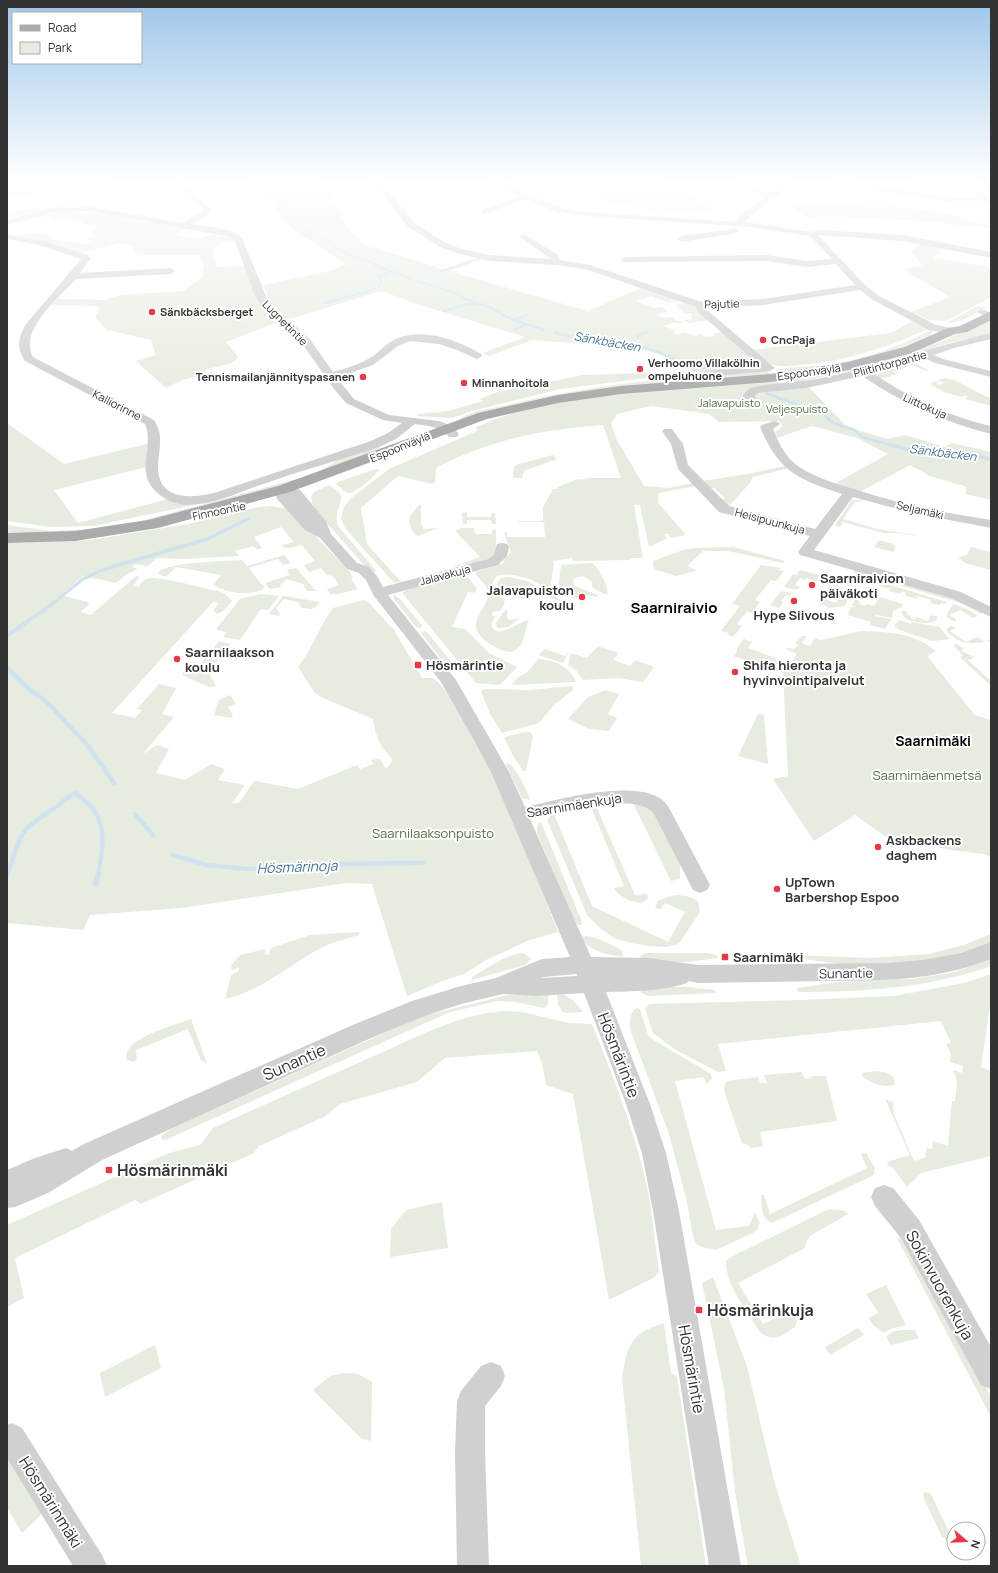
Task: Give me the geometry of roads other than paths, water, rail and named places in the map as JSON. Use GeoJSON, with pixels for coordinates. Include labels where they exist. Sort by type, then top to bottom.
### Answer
{"type":"FeatureCollection","features":[{"type":"Feature","properties":{"kind":"main road","name":"Espoonväylä"},"geometry":{"type":"LineString","coordinates":[[287,493],[375,466],[447,431],[518,408],[558,399],[621,390],[770,378],[849,366],[890,356],[952,331],[963,329],[989,313]]}},
{"type":"Feature","properties":{"kind":"main road","name":"Finnoontie"},"geometry":{"type":"LineString","coordinates":[[7,538],[76,536],[143,526],[214,513],[287,493]]}},
{"type":"Feature","properties":{"kind":"street","name":"Kalliorinne"},"geometry":{"type":"LineString","coordinates":[[81,255],[86,259],[74,276],[44,309],[25,335],[24,347],[26,356],[29,359],[150,422],[155,434],[151,472],[153,479],[164,493],[171,497],[187,501],[198,500],[228,491],[375,444],[392,436],[412,421]]}},
{"type":"Feature","properties":{"kind":"street","name":"Lugnetintie"},"geometry":{"type":"LineString","coordinates":[[245,255],[265,306],[305,340],[342,392],[354,404],[387,418],[412,421],[447,431]]}},
{"type":"Feature","properties":{"kind":"street","name":"Pajutie"},"geometry":{"type":"LineString","coordinates":[[473,255],[490,258],[556,259],[594,269],[701,305],[765,302],[862,287]]}},
{"type":"Feature","properties":{"kind":"street"},"geometry":{"type":"LineString","coordinates":[[551,255],[556,259],[565,255]]}},
{"type":"Feature","properties":{"kind":"street"},"geometry":{"type":"LineString","coordinates":[[833,255],[862,287],[876,298],[933,328],[952,331]]}},
{"type":"Feature","properties":{"kind":"street"},"geometry":{"type":"LineString","coordinates":[[625,260],[767,258],[806,264],[838,261]]}},
{"type":"Feature","properties":{"kind":"street"},"geometry":{"type":"LineString","coordinates":[[74,276],[171,271]]}},
{"type":"Feature","properties":{"kind":"street"},"geometry":{"type":"LineString","coordinates":[[661,378],[770,368],[702,311],[701,305]]}},
{"type":"Feature","properties":{"kind":"street","name":"Pliitintorpantie"},"geometry":{"type":"LineString","coordinates":[[750,402],[749,395],[756,390],[798,386],[864,372],[925,355],[950,346],[991,336]]}},
{"type":"Feature","properties":{"kind":"street"},"geometry":{"type":"LineString","coordinates":[[331,376],[373,361],[398,343],[412,338],[422,338],[454,345],[467,349],[477,356]]}},
{"type":"Feature","properties":{"kind":"street"},"geometry":{"type":"LineString","coordinates":[[925,355],[939,361],[991,374]]}},
{"type":"Feature","properties":{"kind":"street","name":"Liittokuja"},"geometry":{"type":"LineString","coordinates":[[864,372],[882,385],[916,404],[943,415],[991,430]]}},
{"type":"Feature","properties":{"kind":"street","name":"Seljamäki"},"geometry":{"type":"LineString","coordinates":[[774,424],[766,427],[776,449],[790,465],[816,480],[850,492],[934,514],[991,524]]}},
{"type":"Feature","properties":{"kind":"street","name":"Heisipuunkuja"},"geometry":{"type":"LineString","coordinates":[[668,431],[677,444],[682,466],[724,509],[818,534]]}},
{"type":"Feature","properties":{"kind":"street"},"geometry":{"type":"LineString","coordinates":[[850,492],[798,563],[829,570],[835,569],[841,563],[956,595],[991,613]]}},
{"type":"Feature","properties":{"kind":"street","name":"Hösmärintie"},"geometry":{"type":"LineString","coordinates":[[287,493],[310,527],[325,535],[352,566],[354,573],[362,582],[379,593],[438,667],[483,739],[500,772],[561,910],[638,1104],[654,1153],[666,1211],[726,1566]]}},
{"type":"Feature","properties":{"kind":"street","name":"Jalavakuja"},"geometry":{"type":"LineString","coordinates":[[379,593],[493,562],[499,558],[502,552],[502,547]]}},
{"type":"Feature","properties":{"kind":"street","name":"Saarnimäenkuja"},"geometry":{"type":"LineString","coordinates":[[519,815],[577,802],[633,796],[644,798],[658,806],[700,885]]}},
{"type":"Feature","properties":{"kind":"street","name":"Sunantie"},"geometry":{"type":"LineString","coordinates":[[7,1196],[15,1195],[39,1184],[94,1152],[363,1031],[420,1008],[461,995],[499,986],[536,986],[586,974],[650,981],[698,974],[843,973],[923,969],[963,961],[991,950]]}},
{"type":"Feature","properties":{"kind":"street","name":"Sunantie"},"geometry":{"type":"LineString","coordinates":[[7,1185],[11,1181],[37,1169],[94,1152]]}},
{"type":"Feature","properties":{"kind":"street","name":"Sokinvuorenkuja"},"geometry":{"type":"LineString","coordinates":[[884,1197],[910,1229],[991,1375]]}},
{"type":"Feature","properties":{"kind":"street"},"geometry":{"type":"LineString","coordinates":[[473,1566],[470,1452],[471,1401],[491,1376]]}},
{"type":"Feature","properties":{"kind":"street","name":"Hösmärinmäki"},"geometry":{"type":"LineString","coordinates":[[10,1440],[91,1566]]}},
{"type":"Feature","properties":{"kind":"waterway","name":"Sänkbäcken"},"geometry":{"type":"LineString","coordinates":[[350,255],[366,260],[382,268],[412,279]]}},
{"type":"Feature","properties":{"kind":"waterway"},"geometry":{"type":"LineString","coordinates":[[441,271],[481,258]]}},
{"type":"Feature","properties":{"kind":"waterway"},"geometry":{"type":"LineString","coordinates":[[379,287],[381,282],[379,276],[389,272]]}},
{"type":"Feature","properties":{"kind":"waterway","name":"Sänkbäcken"},"geometry":{"type":"LineString","coordinates":[[417,281],[459,294],[464,298]]}},
{"type":"Feature","properties":{"kind":"waterway"},"geometry":{"type":"LineString","coordinates":[[340,299],[372,290]]}},
{"type":"Feature","properties":{"kind":"waterway"},"geometry":{"type":"LineString","coordinates":[[340,299],[344,298]]}},
{"type":"Feature","properties":{"kind":"waterway","name":"Sänkbäcken"},"geometry":{"type":"LineString","coordinates":[[464,298],[478,303]]}},
{"type":"Feature","properties":{"kind":"waterway"},"geometry":{"type":"LineString","coordinates":[[324,303],[340,299]]}},
{"type":"Feature","properties":{"kind":"waterway"},"geometry":{"type":"LineString","coordinates":[[444,311],[464,305],[478,303]]}},
{"type":"Feature","properties":{"kind":"waterway","name":"Sänkbäcken"},"geometry":{"type":"LineString","coordinates":[[478,303],[489,307],[514,320]]}},
{"type":"Feature","properties":{"kind":"waterway"},"geometry":{"type":"LineString","coordinates":[[514,320],[527,315]]}},
{"type":"Feature","properties":{"kind":"waterway","name":"Sänkbäcken"},"geometry":{"type":"LineString","coordinates":[[514,320],[527,324]]}},
{"type":"Feature","properties":{"kind":"waterway"},"geometry":{"type":"LineString","coordinates":[[514,329],[527,324]]}},
{"type":"Feature","properties":{"kind":"waterway","name":"Sänkbäcken"},"geometry":{"type":"LineString","coordinates":[[527,324],[544,330]]}},
{"type":"Feature","properties":{"kind":"waterway"},"geometry":{"type":"LineString","coordinates":[[637,337],[647,332]]}},
{"type":"Feature","properties":{"kind":"waterway","name":"Sänkbäcken"},"geometry":{"type":"LineString","coordinates":[[555,333],[642,347],[694,367],[727,368]]}},
{"type":"Feature","properties":{"kind":"waterway","name":"Sänkbäcken"},"geometry":{"type":"LineString","coordinates":[[766,393],[802,407],[801,410],[806,413],[822,413],[833,423],[855,430],[862,437],[895,446]]}},
{"type":"Feature","properties":{"kind":"waterway","name":"Sänkbäcken"},"geometry":{"type":"LineString","coordinates":[[891,445],[895,446]]}},
{"type":"Feature","properties":{"kind":"waterway","name":"Sänkbäcken"},"geometry":{"type":"LineString","coordinates":[[895,446],[915,451],[965,454],[991,459]]}},
{"type":"Feature","properties":{"kind":"waterway"},"geometry":{"type":"LineString","coordinates":[[8,635],[48,607],[83,579],[102,570],[207,539],[248,519]]}},
{"type":"Feature","properties":{"kind":"waterway","name":"Hösmärinoja"},"geometry":{"type":"LineString","coordinates":[[7,668],[30,690],[48,703],[89,747],[114,783]]}},
{"type":"Feature","properties":{"kind":"waterway"},"geometry":{"type":"LineString","coordinates":[[7,875],[20,838],[29,826],[75,793],[92,807],[101,825],[102,850],[98,875]]}},
{"type":"Feature","properties":{"kind":"waterway","name":"Hösmärinoja"},"geometry":{"type":"LineString","coordinates":[[135,814],[153,835]]}},
{"type":"Feature","properties":{"kind":"waterway","name":"Hösmärinoja"},"geometry":{"type":"LineString","coordinates":[[173,855],[206,865],[248,869],[345,864],[423,863]]}},
{"type":"Feature","properties":{"kind":"waterway"},"geometry":{"type":"LineString","coordinates":[[96,884],[98,874]]}},
{"type":"Feature","properties":{"kind":"place","name":"Sänkbäcksberget"},"geometry":{"type":"Point","coordinates":[152,312]}},
{"type":"Feature","properties":{"kind":"place","name":"CncPaja"},"geometry":{"type":"Point","coordinates":[763,340]}},
{"type":"Feature","properties":{"kind":"place","name":"Verhoomo Villakölhin ompeluhuone"},"geometry":{"type":"Point","coordinates":[640,369]}},
{"type":"Feature","properties":{"kind":"place","name":"Tennismailanjännityspasanen"},"geometry":{"type":"Point","coordinates":[363,377]}},
{"type":"Feature","properties":{"kind":"place","name":"Minnanhoitola"},"geometry":{"type":"Point","coordinates":[464,383]}},
{"type":"Feature","properties":{"kind":"place","name":"Saarniraivion päiväkoti"},"geometry":{"type":"Point","coordinates":[812,585]}},
{"type":"Feature","properties":{"kind":"place","name":"Jalavapuiston koulu"},"geometry":{"type":"Point","coordinates":[582,597]}},
{"type":"Feature","properties":{"kind":"place","name":"Hype Siivous"},"geometry":{"type":"Point","coordinates":[794,601]}},
{"type":"Feature","properties":{"kind":"place","name":"Saarnilaakson koulu"},"geometry":{"type":"Point","coordinates":[177,659]}},
{"type":"Feature","properties":{"kind":"place","name":"Hösmärintie"},"geometry":{"type":"Point","coordinates":[418,665]}},
{"type":"Feature","properties":{"kind":"place","name":"Shifa hieronta ja hyvinvointipalvelut"},"geometry":{"type":"Point","coordinates":[735,672]}},
{"type":"Feature","properties":{"kind":"place","name":"Askbackens daghem"},"geometry":{"type":"Point","coordinates":[878,847]}},
{"type":"Feature","properties":{"kind":"place","name":"UpTown Barbershop Espoo"},"geometry":{"type":"Point","coordinates":[777,889]}},
{"type":"Feature","properties":{"kind":"place","name":"Saarnimäki"},"geometry":{"type":"Point","coordinates":[725,957]}},
{"type":"Feature","properties":{"kind":"place","name":"Hösmärinmäki"},"geometry":{"type":"Point","coordinates":[109,1170]}},
{"type":"Feature","properties":{"kind":"place","name":"Hösmärinkuja"},"geometry":{"type":"Point","coordinates":[699,1310]}},
{"type":"Feature","properties":{"kind":"district","name":"Saarniraivio"},"geometry":{"type":"Point","coordinates":[674,608]}},
{"type":"Feature","properties":{"kind":"district","name":"Saarnimäki"},"geometry":{"type":"Point","coordinates":[933,741]}},
{"type":"Feature","properties":{"kind":"park label","name":"Jalavapuisto"},"geometry":{"type":"Point","coordinates":[729,403]}},
{"type":"Feature","properties":{"kind":"park label","name":"Veljespuisto"},"geometry":{"type":"Point","coordinates":[797,409]}},
{"type":"Feature","properties":{"kind":"park label","name":"Saarnimäenmetsä"},"geometry":{"type":"Point","coordinates":[927,775]}},
{"type":"Feature","properties":{"kind":"park label","name":"Saarnilaaksonpuisto"},"geometry":{"type":"Point","coordinates":[433,833]}}]}
